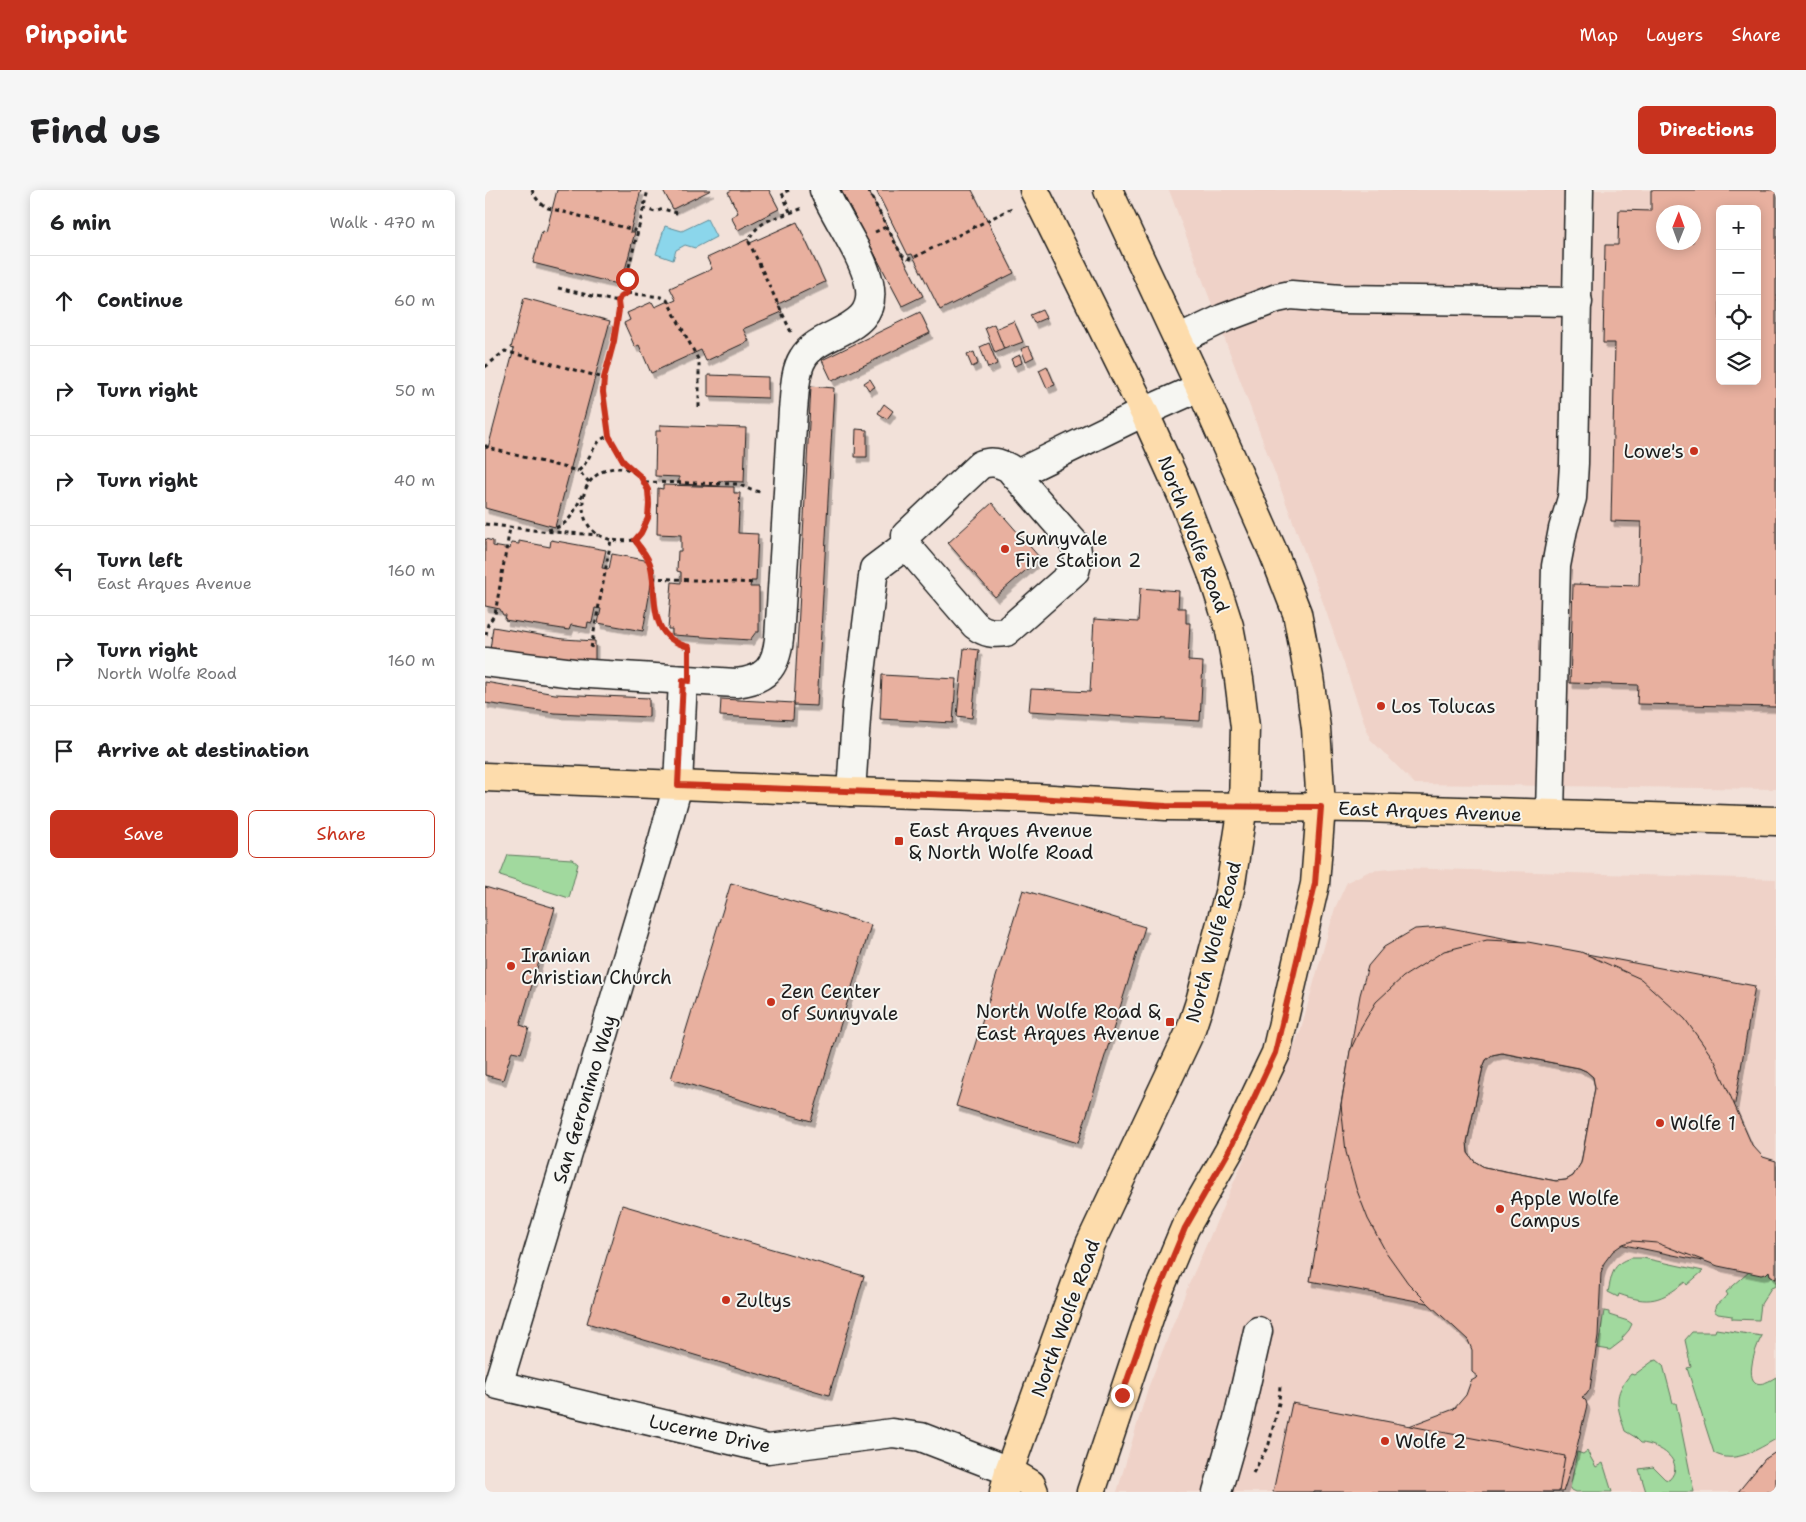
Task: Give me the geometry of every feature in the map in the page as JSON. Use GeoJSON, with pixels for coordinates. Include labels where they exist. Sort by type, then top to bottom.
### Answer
{"type":"FeatureCollection","features":[{"type":"Feature","properties":{"kind":"main road"},"geometry":{"type":"LineString","coordinates":[[1091,1492],[1122,1395],[1159,1291],[1185,1228],[1229,1151],[1275,1053],[1315,884],[1321,807],[1316,728],[1297,614],[1274,554],[1201,387],[1108,190]]}},
{"type":"Feature","properties":{"kind":"main road","name":"North Wolfe Road"},"geometry":{"type":"LineString","coordinates":[[1006,1482],[1090,1244],[1189,1032],[1199,1004],[1230,888],[1243,806],[1245,727],[1239,679],[1229,626],[1213,576],[1182,496],[1036,193]]}},
{"type":"Feature","properties":{"kind":"main road","name":"East Arques Avenue"},"geometry":{"type":"LineString","coordinates":[[485,777],[1036,798],[1166,806],[1321,807],[1776,821]]}},
{"type":"Feature","properties":{"kind":"main road"},"geometry":{"type":"LineString","coordinates":[[1006,1482],[1031,1484],[1034,1492]]}},
{"type":"Feature","properties":{"kind":"street"},"geometry":{"type":"LineString","coordinates":[[1550,814],[1556,566],[1563,529],[1572,498],[1578,302],[1579,190]]}},
{"type":"Feature","properties":{"kind":"street"},"geometry":{"type":"LineString","coordinates":[[485,662],[586,674],[736,683],[756,679],[765,674],[771,667],[778,649],[796,385],[803,358],[813,348],[862,317],[870,302],[869,283],[863,266],[826,194]]}},
{"type":"Feature","properties":{"kind":"street"},"geometry":{"type":"LineString","coordinates":[[1179,340],[1224,318],[1277,298],[1291,295],[1341,299],[1578,302]]}},
{"type":"Feature","properties":{"kind":"street"},"geometry":{"type":"LineString","coordinates":[[1015,475],[1143,412],[1201,387]]}},
{"type":"Feature","properties":{"kind":"street"},"geometry":{"type":"LineString","coordinates":[[989,462],[999,463],[1009,468],[1076,544],[1078,559],[1075,571],[1006,632],[994,634],[983,631],[975,625],[906,545],[906,535],[981,465],[989,462]]}},
{"type":"Feature","properties":{"kind":"street"},"geometry":{"type":"LineString","coordinates":[[851,792],[857,704],[874,569],[906,545]]}},
{"type":"Feature","properties":{"kind":"street","name":"San Geronimo Way"},"geometry":{"type":"LineString","coordinates":[[498,1385],[678,785],[686,680]]}},
{"type":"Feature","properties":{"kind":"street"},"geometry":{"type":"LineString","coordinates":[[1217,1492],[1237,1420],[1258,1331]]}},
{"type":"Feature","properties":{"kind":"street","name":"Lucerne Drive"},"geometry":{"type":"LineString","coordinates":[[498,1385],[768,1449],[892,1433],[921,1437],[1006,1482]]}},
{"type":"Feature","properties":{"kind":"path"},"geometry":{"type":"LineString","coordinates":[[532,190],[534,196],[548,208],[638,231]]}},
{"type":"Feature","properties":{"kind":"path"},"geometry":{"type":"LineString","coordinates":[[627,293],[627,275],[648,190]]}},
{"type":"Feature","properties":{"kind":"path"},"geometry":{"type":"LineString","coordinates":[[789,190],[782,193],[791,214]]}},
{"type":"Feature","properties":{"kind":"path"},"geometry":{"type":"LineString","coordinates":[[868,190],[901,254],[911,259],[1036,193]]}},
{"type":"Feature","properties":{"kind":"path"},"geometry":{"type":"LineString","coordinates":[[803,358],[749,242],[751,234],[756,228],[767,221],[791,214],[826,194]]}},
{"type":"Feature","properties":{"kind":"path"},"geometry":{"type":"LineString","coordinates":[[643,208],[655,212],[663,209],[680,214]]}},
{"type":"Feature","properties":{"kind":"path"},"geometry":{"type":"LineString","coordinates":[[558,288],[618,302]]}},
{"type":"Feature","properties":{"kind":"path"},"geometry":{"type":"LineString","coordinates":[[485,524],[540,531],[598,535],[611,540],[635,540],[641,533],[648,518],[649,494],[645,482],[624,462],[609,436],[603,392],[604,378],[614,341],[619,310],[618,302],[620,297],[627,293],[661,297],[667,300],[699,361],[699,407]]}},
{"type":"Feature","properties":{"kind":"path"},"geometry":{"type":"LineString","coordinates":[[485,366],[505,351],[604,378]]}},
{"type":"Feature","properties":{"kind":"path"},"geometry":{"type":"LineString","coordinates":[[579,471],[601,439],[609,436]]}},
{"type":"Feature","properties":{"kind":"path"},"geometry":{"type":"LineString","coordinates":[[485,445],[488,448],[579,471],[589,482]]}},
{"type":"Feature","properties":{"kind":"path"},"geometry":{"type":"LineString","coordinates":[[540,531],[556,528],[569,521],[589,482],[599,473],[611,469],[632,470]]}},
{"type":"Feature","properties":{"kind":"path"},"geometry":{"type":"LineString","coordinates":[[645,482],[738,484],[755,492],[788,493]]}},
{"type":"Feature","properties":{"kind":"path"},"geometry":{"type":"LineString","coordinates":[[586,488],[583,500],[586,523],[598,535]]}},
{"type":"Feature","properties":{"kind":"path"},"geometry":{"type":"LineString","coordinates":[[485,643],[487,623],[495,614],[510,528]]}},
{"type":"Feature","properties":{"kind":"path"},"geometry":{"type":"LineString","coordinates":[[586,674],[611,540]]}},
{"type":"Feature","properties":{"kind":"path"},"geometry":{"type":"LineString","coordinates":[[635,540],[649,562],[655,605],[662,631],[667,637],[689,647],[686,680]]}},
{"type":"Feature","properties":{"kind":"path"},"geometry":{"type":"LineString","coordinates":[[652,578],[783,585]]}},
{"type":"Feature","properties":{"kind":"path"},"geometry":{"type":"LineString","coordinates":[[1251,1478],[1257,1462],[1269,1444],[1279,1403],[1280,1385]]}},
{"type":"Feature","properties":{"kind":"shaded area"},"geometry":{"type":"Polygon","coordinates":[[[1169,190],[1776,190],[1776,789],[1415,784],[1370,739],[1319,591],[1169,190]]]}},
{"type":"Feature","properties":{"kind":"shaded area","name":"Apple Wolfe Campus"},"geometry":{"type":"Polygon","coordinates":[[[1401,868],[1776,879],[1776,1492],[1117,1492],[1148,1388],[1189,1284],[1300,1032],[1335,908],[1347,882],[1370,871],[1401,868]]]}},
{"type":"Feature","properties":{"kind":"green space"},"geometry":{"type":"Polygon","coordinates":[[[508,855],[572,859],[578,864],[569,898],[500,876],[508,855]]]}},
{"type":"Feature","properties":{"kind":"green space"},"geometry":{"type":"Polygon","coordinates":[[[1631,1258],[1643,1258],[1703,1271],[1687,1285],[1685,1282],[1661,1297],[1647,1300],[1619,1294],[1618,1297],[1608,1292],[1612,1275],[1616,1266],[1631,1258]]]}},
{"type":"Feature","properties":{"kind":"green space"},"geometry":{"type":"Polygon","coordinates":[[[1769,1271],[1770,1275],[1776,1279],[1776,1286],[1771,1288],[1761,1304],[1759,1320],[1732,1319],[1732,1316],[1718,1314],[1714,1311],[1716,1305],[1728,1295],[1726,1292],[1749,1272],[1769,1271]]]}},
{"type":"Feature","properties":{"kind":"green space"},"geometry":{"type":"Polygon","coordinates":[[[1604,1311],[1609,1312],[1609,1315],[1632,1324],[1622,1338],[1623,1340],[1610,1350],[1598,1348],[1604,1311]]]}},
{"type":"Feature","properties":{"kind":"green space"},"geometry":{"type":"Polygon","coordinates":[[[1716,1329],[1762,1336],[1752,1363],[1751,1372],[1753,1379],[1757,1383],[1764,1383],[1776,1377],[1776,1439],[1754,1451],[1738,1456],[1722,1456],[1714,1453],[1687,1368],[1691,1367],[1685,1340],[1692,1332],[1715,1332],[1716,1329]]]}},
{"type":"Feature","properties":{"kind":"green space"},"geometry":{"type":"Polygon","coordinates":[[[1657,1360],[1663,1365],[1673,1403],[1676,1403],[1694,1492],[1646,1492],[1639,1469],[1653,1467],[1665,1479],[1669,1480],[1674,1473],[1673,1461],[1663,1450],[1641,1443],[1625,1431],[1618,1408],[1619,1395],[1625,1381],[1631,1374],[1634,1375],[1657,1360]]]}},
{"type":"Feature","properties":{"kind":"green space"},"geometry":{"type":"Polygon","coordinates":[[[1587,1451],[1596,1467],[1603,1463],[1612,1492],[1576,1492],[1570,1489],[1577,1452],[1583,1454],[1587,1451]]]}},
{"type":"Feature","properties":{"kind":"water"},"geometry":{"type":"Polygon","coordinates":[[[707,219],[716,237],[695,248],[685,245],[676,250],[673,260],[656,254],[665,226],[682,231],[707,219]]]}},
{"type":"Feature","properties":{"kind":"building"},"geometry":{"type":"Polygon","coordinates":[[[557,190],[641,190],[630,232],[635,232],[621,285],[533,263],[542,231],[546,233],[557,190]]]}},
{"type":"Feature","properties":{"kind":"building"},"geometry":{"type":"Polygon","coordinates":[[[663,190],[711,190],[673,209],[663,190]]]}},
{"type":"Feature","properties":{"kind":"building"},"geometry":{"type":"Polygon","coordinates":[[[732,190],[769,190],[779,209],[738,230],[731,217],[738,213],[728,192],[732,190]]]}},
{"type":"Feature","properties":{"kind":"building"},"geometry":{"type":"Polygon","coordinates":[[[841,190],[868,190],[923,296],[902,306],[841,190]]]}},
{"type":"Feature","properties":{"kind":"building"},"geometry":{"type":"Polygon","coordinates":[[[876,190],[972,190],[1014,273],[940,310],[912,254],[908,255],[876,190]]]}},
{"type":"Feature","properties":{"kind":"building","name":"Lowe's"},"geometry":{"type":"Polygon","coordinates":[[[1651,190],[1776,190],[1776,707],[1637,704],[1638,685],[1570,683],[1573,584],[1639,586],[1641,522],[1611,521],[1615,343],[1603,343],[1605,245],[1618,245],[1619,210],[1651,211],[1651,190]]]}},
{"type":"Feature","properties":{"kind":"building"},"geometry":{"type":"Polygon","coordinates":[[[797,222],[825,282],[778,304],[782,312],[743,329],[749,341],[706,361],[701,350],[651,373],[639,345],[635,347],[624,323],[630,320],[627,313],[652,302],[655,307],[668,301],[669,303],[676,300],[670,288],[712,269],[707,258],[748,239],[750,243],[797,222]]]}},
{"type":"Feature","properties":{"kind":"building"},"geometry":{"type":"Polygon","coordinates":[[[524,298],[610,321],[555,527],[485,508],[485,448],[488,448],[514,349],[511,348],[524,298]]]}},
{"type":"Feature","properties":{"kind":"building"},"geometry":{"type":"Polygon","coordinates":[[[1042,310],[1046,318],[1034,323],[1030,315],[1042,310]]]}},
{"type":"Feature","properties":{"kind":"building"},"geometry":{"type":"Polygon","coordinates":[[[920,312],[930,333],[832,381],[822,360],[920,312]]]}},
{"type":"Feature","properties":{"kind":"building"},"geometry":{"type":"Polygon","coordinates":[[[1014,321],[1023,342],[1004,349],[995,329],[1014,321]]]}},
{"type":"Feature","properties":{"kind":"building"},"geometry":{"type":"Polygon","coordinates":[[[994,324],[1004,349],[995,353],[985,328],[994,324]]]}},
{"type":"Feature","properties":{"kind":"building"},"geometry":{"type":"Polygon","coordinates":[[[989,343],[997,364],[988,368],[980,347],[989,343]]]}},
{"type":"Feature","properties":{"kind":"building"},"geometry":{"type":"Polygon","coordinates":[[[1029,346],[1034,357],[1026,361],[1021,349],[1029,346]]]}},
{"type":"Feature","properties":{"kind":"building"},"geometry":{"type":"Polygon","coordinates":[[[974,352],[978,364],[972,367],[967,355],[974,352]]]}},
{"type":"Feature","properties":{"kind":"building"},"geometry":{"type":"Polygon","coordinates":[[[1020,355],[1022,363],[1014,366],[1011,359],[1020,355]]]}},
{"type":"Feature","properties":{"kind":"building"},"geometry":{"type":"Polygon","coordinates":[[[1047,366],[1055,385],[1047,388],[1039,370],[1047,366]]]}},
{"type":"Feature","properties":{"kind":"building"},"geometry":{"type":"Polygon","coordinates":[[[708,375],[768,377],[768,398],[708,396],[708,375]]]}},
{"type":"Feature","properties":{"kind":"building"},"geometry":{"type":"Polygon","coordinates":[[[870,379],[875,387],[869,390],[864,383],[870,379]]]}},
{"type":"Feature","properties":{"kind":"building"},"geometry":{"type":"Polygon","coordinates":[[[811,386],[834,388],[817,706],[794,705],[811,386]]]}},
{"type":"Feature","properties":{"kind":"building"},"geometry":{"type":"Polygon","coordinates":[[[884,404],[893,411],[887,419],[878,413],[884,404]]]}},
{"type":"Feature","properties":{"kind":"building"},"geometry":{"type":"Polygon","coordinates":[[[660,425],[746,428],[744,482],[719,481],[719,486],[679,484],[679,477],[655,476],[656,431],[660,431],[660,425]]]}},
{"type":"Feature","properties":{"kind":"building"},"geometry":{"type":"Polygon","coordinates":[[[856,429],[867,430],[867,457],[855,457],[856,429]]]}},
{"type":"Feature","properties":{"kind":"building"},"geometry":{"type":"Polygon","coordinates":[[[663,485],[734,487],[734,493],[740,493],[738,533],[758,534],[756,581],[751,581],[750,587],[759,587],[759,632],[756,632],[750,640],[672,635],[672,629],[668,629],[672,582],[681,583],[681,572],[677,571],[678,551],[681,551],[681,535],[657,534],[658,488],[663,489],[663,485]]]}},
{"type":"Feature","properties":{"kind":"building"},"geometry":{"type":"Polygon","coordinates":[[[992,503],[1040,558],[995,597],[948,543],[992,503]]]}},
{"type":"Feature","properties":{"kind":"building"},"geometry":{"type":"Polygon","coordinates":[[[485,539],[493,541],[493,546],[510,549],[511,543],[519,544],[519,541],[550,547],[551,540],[606,550],[602,568],[609,569],[612,554],[650,561],[649,567],[654,568],[643,631],[598,623],[601,609],[595,608],[592,623],[588,622],[587,628],[571,625],[569,630],[505,620],[506,615],[503,615],[500,609],[485,606],[485,539]]]}},
{"type":"Feature","properties":{"kind":"building"},"geometry":{"type":"Polygon","coordinates":[[[1140,588],[1179,591],[1178,608],[1186,608],[1186,623],[1190,623],[1188,661],[1203,662],[1200,721],[1029,711],[1031,689],[1090,692],[1094,619],[1138,622],[1140,588]]]}},
{"type":"Feature","properties":{"kind":"building"},"geometry":{"type":"Polygon","coordinates":[[[493,627],[563,639],[595,641],[595,662],[490,650],[493,627]]]}},
{"type":"Feature","properties":{"kind":"building"},"geometry":{"type":"Polygon","coordinates":[[[964,648],[979,650],[972,718],[957,716],[964,648]]]}},
{"type":"Feature","properties":{"kind":"building"},"geometry":{"type":"Polygon","coordinates":[[[882,675],[956,679],[953,723],[880,719],[882,675]]]}},
{"type":"Feature","properties":{"kind":"building"},"geometry":{"type":"Polygon","coordinates":[[[485,682],[555,694],[649,698],[649,717],[554,713],[485,703],[485,682]]]}},
{"type":"Feature","properties":{"kind":"building"},"geometry":{"type":"Polygon","coordinates":[[[721,699],[794,703],[793,720],[720,716],[721,699]]]}},
{"type":"Feature","properties":{"kind":"building","name":"Zen Center of Sunnyvale"},"geometry":{"type":"Polygon","coordinates":[[[731,883],[871,925],[811,1121],[671,1079],[731,883]]]}},
{"type":"Feature","properties":{"kind":"building","name":"Iranian Christian Church"},"geometry":{"type":"Polygon","coordinates":[[[485,887],[555,908],[520,1025],[529,1028],[521,1053],[512,1051],[503,1080],[485,1075],[485,887]]]}},
{"type":"Feature","properties":{"kind":"building"},"geometry":{"type":"Polygon","coordinates":[[[1023,890],[1145,927],[1078,1143],[956,1106],[1023,890]]]}},
{"type":"Feature","properties":{"kind":"building","name":"Wolfe 1"},"geometry":{"type":"Polygon","coordinates":[[[1445,927],[1755,986],[1735,1103],[1702,1261],[1605,1241],[1588,1333],[1310,1281],[1360,995],[1368,966],[1384,947],[1415,929],[1445,927]],[[1502,1053],[1492,1055],[1486,1060],[1467,1142],[1468,1153],[1474,1161],[1484,1167],[1556,1181],[1566,1180],[1573,1176],[1581,1163],[1595,1088],[1593,1077],[1579,1068],[1502,1053]]]}},
{"type":"Feature","properties":{"kind":"building","name":"Wolfe 1"},"geometry":{"type":"Polygon","coordinates":[[[1487,940],[1528,942],[1581,952],[1641,979],[1685,1019],[1715,1061],[1752,1145],[1763,1157],[1776,1161],[1776,1279],[1770,1275],[1769,1271],[1761,1275],[1718,1266],[1657,1243],[1632,1241],[1623,1244],[1613,1251],[1604,1263],[1601,1273],[1598,1336],[1590,1389],[1582,1397],[1587,1405],[1575,1455],[1563,1492],[1309,1492],[1327,1474],[1366,1445],[1454,1409],[1466,1395],[1471,1381],[1478,1377],[1472,1372],[1472,1350],[1468,1340],[1408,1283],[1386,1252],[1368,1219],[1356,1188],[1346,1152],[1341,1105],[1350,1051],[1361,1027],[1376,1002],[1403,977],[1444,951],[1487,940]],[[1502,1053],[1492,1055],[1486,1060],[1467,1142],[1468,1153],[1474,1161],[1484,1167],[1556,1181],[1566,1180],[1573,1176],[1581,1163],[1595,1088],[1593,1077],[1579,1068],[1502,1053]]]}},
{"type":"Feature","properties":{"kind":"building","name":"Zultys"},"geometry":{"type":"Polygon","coordinates":[[[622,1205],[864,1276],[829,1395],[587,1323],[622,1205]]]}},
{"type":"Feature","properties":{"kind":"building","name":"Wolfe 2"},"geometry":{"type":"Polygon","coordinates":[[[1292,1403],[1565,1456],[1559,1492],[1273,1492],[1292,1403]]]}},
{"type":"Feature","properties":{"kind":"building"},"geometry":{"type":"Polygon","coordinates":[[[1776,1452],[1776,1492],[1738,1492],[1765,1459],[1776,1452]]]}},
{"type":"Feature","properties":{"kind":"place","name":"Lowe's"},"geometry":{"type":"Point","coordinates":[1694,451]}},
{"type":"Feature","properties":{"kind":"place","name":"Sunnyvale Fire Station 2"},"geometry":{"type":"Point","coordinates":[1005,549]}},
{"type":"Feature","properties":{"kind":"place","name":"Los Tolucas"},"geometry":{"type":"Point","coordinates":[1381,706]}},
{"type":"Feature","properties":{"kind":"place","name":"East Arques Avenue & North Wolfe Road"},"geometry":{"type":"Point","coordinates":[899,841]}},
{"type":"Feature","properties":{"kind":"place","name":"Iranian Christian Church"},"geometry":{"type":"Point","coordinates":[511,966]}},
{"type":"Feature","properties":{"kind":"place","name":"Zen Center of Sunnyvale"},"geometry":{"type":"Point","coordinates":[771,1002]}},
{"type":"Feature","properties":{"kind":"place","name":"North Wolfe Road & East Arques Avenue"},"geometry":{"type":"Point","coordinates":[1170,1022]}},
{"type":"Feature","properties":{"kind":"place","name":"Wolfe 1"},"geometry":{"type":"Point","coordinates":[1660,1123]}},
{"type":"Feature","properties":{"kind":"place","name":"Apple Wolfe Campus"},"geometry":{"type":"Point","coordinates":[1500,1209]}},
{"type":"Feature","properties":{"kind":"place","name":"Zultys"},"geometry":{"type":"Point","coordinates":[726,1300]}},
{"type":"Feature","properties":{"kind":"place","name":"Wolfe 2"},"geometry":{"type":"Point","coordinates":[1385,1441]}},
{"type":"Feature","properties":{"kind":"route"},"geometry":{"type":"LineString","coordinates":[[627,279],[627,293],[623,294],[618,302],[619,310],[614,341],[604,378],[603,392],[609,436],[624,462],[641,477],[648,490],[648,518],[645,527],[635,540],[651,567],[657,618],[662,631],[667,637],[689,647],[689,681],[683,680],[678,785],[1036,798],[1166,806],[1321,807],[1315,884],[1275,1053],[1229,1151],[1185,1228],[1155,1300],[1122,1395]]}}]}
